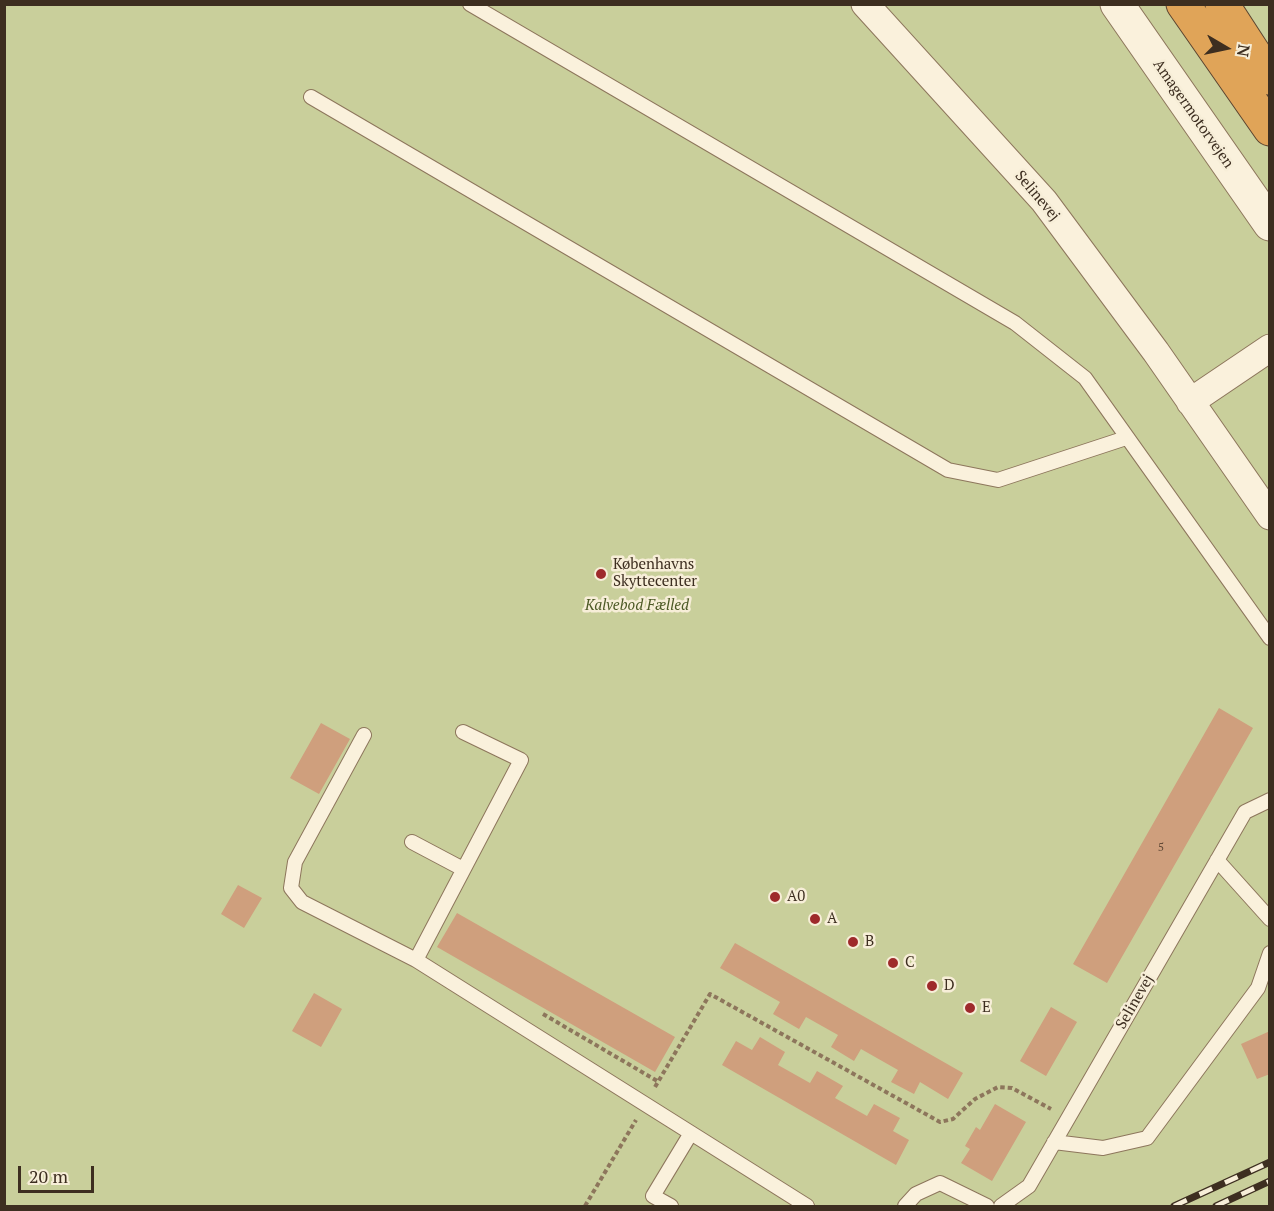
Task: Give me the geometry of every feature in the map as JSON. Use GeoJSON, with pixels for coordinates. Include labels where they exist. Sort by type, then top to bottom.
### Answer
{"type":"FeatureCollection","features":[{"type":"Feature","properties":{"kind":"highway"},"geometry":{"type":"LineString","coordinates":[[1183,4],[1269,129]]}},
{"type":"Feature","properties":{"kind":"highway"},"geometry":{"type":"LineString","coordinates":[[1222,4],[1269,78]]}},
{"type":"Feature","properties":{"kind":"street","name":"Selinevej"},"geometry":{"type":"LineString","coordinates":[[865,4],[1044,201],[1190,402],[1269,516]]}},
{"type":"Feature","properties":{"kind":"street","name":"Amagermotorvejen"},"geometry":{"type":"LineString","coordinates":[[1117,4],[1269,224]]}},
{"type":"Feature","properties":{"kind":"street"},"geometry":{"type":"LineString","coordinates":[[1190,402],[1269,348]]}},
{"type":"Feature","properties":{"kind":"lane"},"geometry":{"type":"LineString","coordinates":[[470,4],[1015,323],[1085,378],[1269,638]]}},
{"type":"Feature","properties":{"kind":"lane"},"geometry":{"type":"LineString","coordinates":[[311,97],[948,470],[998,480],[1126,438]]}},
{"type":"Feature","properties":{"kind":"lane"},"geometry":{"type":"LineString","coordinates":[[416,960],[521,760],[463,732]]}},
{"type":"Feature","properties":{"kind":"lane"},"geometry":{"type":"LineString","coordinates":[[364,735],[295,862],[291,888],[302,902],[416,960],[807,1206]]}},
{"type":"Feature","properties":{"kind":"lane","name":"Selinevej"},"geometry":{"type":"LineString","coordinates":[[1001,1206],[1029,1186],[1245,812],[1269,800]]}},
{"type":"Feature","properties":{"kind":"lane"},"geometry":{"type":"LineString","coordinates":[[412,842],[463,869]]}},
{"type":"Feature","properties":{"kind":"lane"},"geometry":{"type":"LineString","coordinates":[[1217,860],[1269,919]]}},
{"type":"Feature","properties":{"kind":"lane"},"geometry":{"type":"LineString","coordinates":[[1054,1142],[1103,1148],[1148,1138],[1258,988],[1269,953]]}},
{"type":"Feature","properties":{"kind":"lane"},"geometry":{"type":"LineString","coordinates":[[671,1206],[653,1196],[691,1133]]}},
{"type":"Feature","properties":{"kind":"lane"},"geometry":{"type":"LineString","coordinates":[[904,1206],[916,1194],[940,1183],[987,1206]]}},
{"type":"Feature","properties":{"kind":"path"},"geometry":{"type":"LineString","coordinates":[[585,1206],[710,994],[940,1122],[952,1119],[975,1099],[998,1087],[1012,1088],[1068,1118]]}},
{"type":"Feature","properties":{"kind":"path"},"geometry":{"type":"LineString","coordinates":[[536,1010],[659,1082]]}},
{"type":"Feature","properties":{"kind":"green space","name":"Kalvebod Fælled"},"geometry":{"type":"Polygon","coordinates":[[[5,5],[1269,5],[1269,1206],[5,1206],[5,5]]]}},
{"type":"Feature","properties":{"kind":"building"},"geometry":{"type":"Polygon","coordinates":[[[1219,708],[1253,728],[1107,983],[1073,964],[1219,708]]]}},
{"type":"Feature","properties":{"kind":"building"},"geometry":{"type":"Polygon","coordinates":[[[321,723],[350,739],[319,794],[290,778],[321,723]]]}},
{"type":"Feature","properties":{"kind":"building"},"geometry":{"type":"Polygon","coordinates":[[[238,885],[262,898],[244,928],[221,914],[238,885]]]}},
{"type":"Feature","properties":{"kind":"building"},"geometry":{"type":"Polygon","coordinates":[[[457,913],[675,1037],[655,1072],[437,947],[457,913]]]}},
{"type":"Feature","properties":{"kind":"building"},"geometry":{"type":"Polygon","coordinates":[[[735,943],[963,1073],[948,1099],[920,1082],[914,1094],[891,1082],[898,1070],[861,1049],[854,1061],[831,1047],[838,1035],[806,1017],[799,1029],[773,1014],[780,1002],[720,968],[735,943]]]}},
{"type":"Feature","properties":{"kind":"building"},"geometry":{"type":"Polygon","coordinates":[[[314,993],[342,1009],[321,1047],[292,1031],[314,993]]]}},
{"type":"Feature","properties":{"kind":"building"},"geometry":{"type":"Polygon","coordinates":[[[1051,1007],[1077,1022],[1046,1076],[1020,1061],[1051,1007]]]}},
{"type":"Feature","properties":{"kind":"building"},"geometry":{"type":"Polygon","coordinates":[[[1270,1031],[1270,1074],[1257,1079],[1241,1044],[1270,1031]]]}},
{"type":"Feature","properties":{"kind":"building"},"geometry":{"type":"Polygon","coordinates":[[[760,1037],[785,1052],[778,1065],[810,1083],[817,1071],[843,1086],[835,1098],[867,1116],[874,1104],[900,1118],[893,1131],[909,1140],[896,1165],[722,1065],[736,1041],[752,1050],[760,1037]]]}},
{"type":"Feature","properties":{"kind":"building"},"geometry":{"type":"Polygon","coordinates":[[[995,1104],[1026,1122],[992,1181],[961,1163],[970,1149],[965,1146],[976,1127],[980,1130],[995,1104]]]}},
{"type":"Feature","properties":{"kind":"railway"},"geometry":{"type":"LineString","coordinates":[[1174,1206],[1270,1162]]}},
{"type":"Feature","properties":{"kind":"railway"},"geometry":{"type":"LineString","coordinates":[[1216,1206],[1270,1181]]}},
{"type":"Feature","properties":{"kind":"place","name":"Københavns Skyttecenter"},"geometry":{"type":"Point","coordinates":[601,574]}},
{"type":"Feature","properties":{"kind":"place","name":"A0"},"geometry":{"type":"Point","coordinates":[775,897]}},
{"type":"Feature","properties":{"kind":"place","name":"A"},"geometry":{"type":"Point","coordinates":[815,919]}},
{"type":"Feature","properties":{"kind":"place","name":"B"},"geometry":{"type":"Point","coordinates":[853,942]}},
{"type":"Feature","properties":{"kind":"place","name":"C"},"geometry":{"type":"Point","coordinates":[893,963]}},
{"type":"Feature","properties":{"kind":"place","name":"D"},"geometry":{"type":"Point","coordinates":[932,986]}},
{"type":"Feature","properties":{"kind":"place","name":"E"},"geometry":{"type":"Point","coordinates":[970,1008]}}]}
